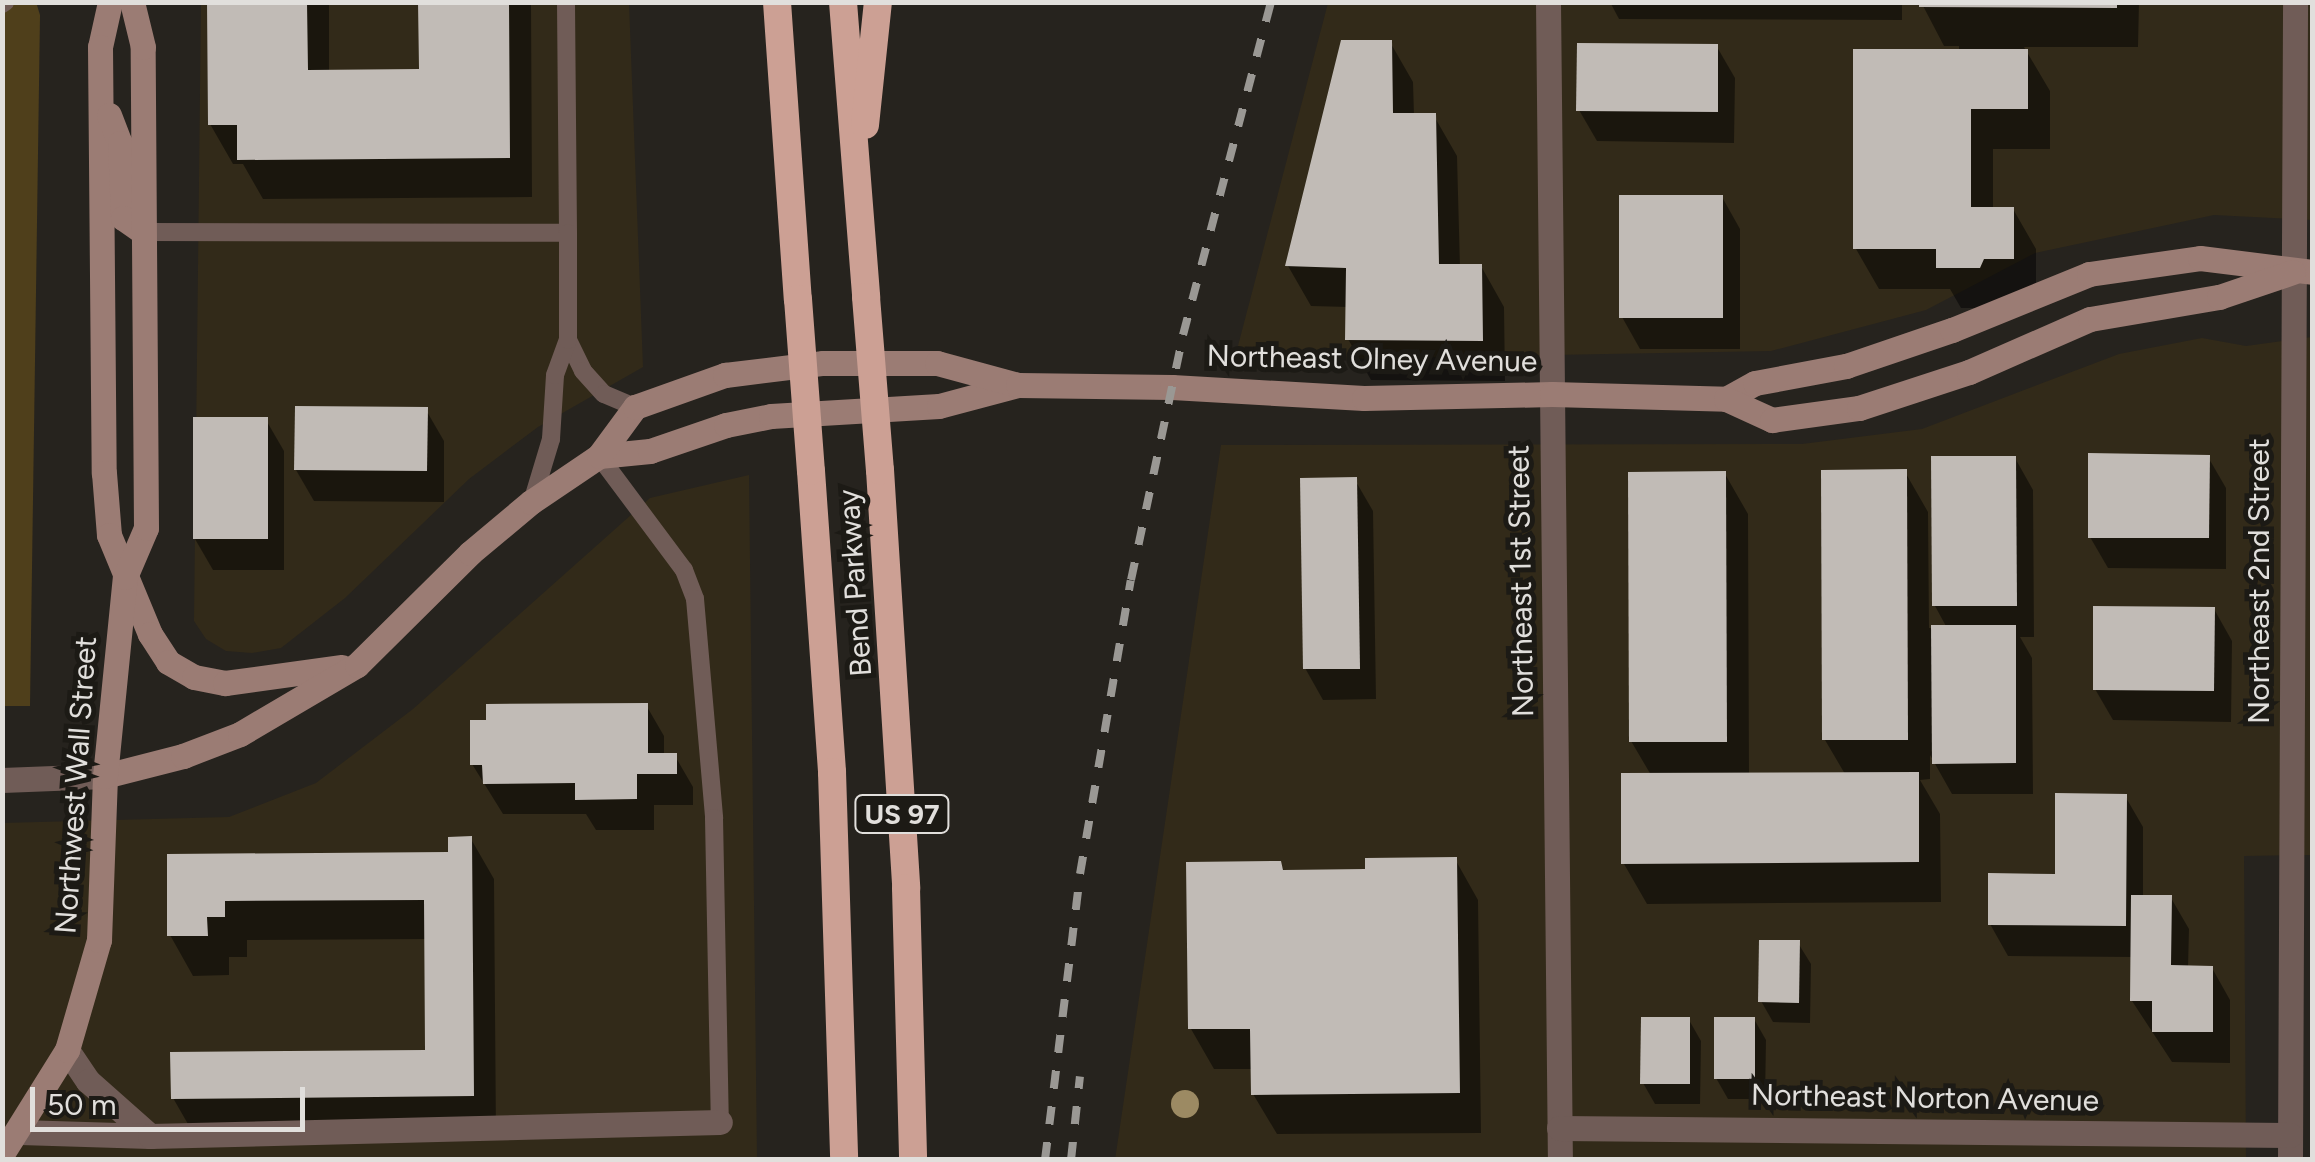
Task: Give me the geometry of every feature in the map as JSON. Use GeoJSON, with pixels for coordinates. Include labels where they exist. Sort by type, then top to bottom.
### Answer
{"type":"FeatureCollection","features":[{"type":"Feature","properties":{"kind":"highway","name":"Bend Parkway"},"geometry":{"type":"LineString","coordinates":[[776,2],[833,791],[844,1160]]}},
{"type":"Feature","properties":{"kind":"highway","name":"Bend Parkway"},"geometry":{"type":"LineString","coordinates":[[843,2],[880,470],[906,888],[913,1160]]}},
{"type":"Feature","properties":{"kind":"highway"},"geometry":{"type":"LineString","coordinates":[[857,191],[878,2]]}},
{"type":"Feature","properties":{"kind":"main road","name":"Northwest Wall Street"},"geometry":{"type":"LineString","coordinates":[[110,2],[100,48],[104,473],[109,535],[125,577]]}},
{"type":"Feature","properties":{"kind":"main road","name":"Northwest Wall Street"},"geometry":{"type":"LineString","coordinates":[[2,1154],[20,1132],[67,1050],[98,940],[105,776],[125,577],[146,528],[144,48],[132,2]]}},
{"type":"Feature","properties":{"kind":"main road"},"geometry":{"type":"LineString","coordinates":[[102,96],[120,142],[123,218],[143,232]]}},
{"type":"Feature","properties":{"kind":"main road","name":"Northeast Olney Avenue"},"geometry":{"type":"LineString","coordinates":[[1726,398],[1756,383],[1846,366],[1952,330],[2090,274],[2200,258],[2303,272]]}},
{"type":"Feature","properties":{"kind":"main road","name":"Northeast Olney Avenue"},"geometry":{"type":"LineString","coordinates":[[635,407],[725,376],[823,363],[937,362],[1018,384],[1364,398],[1552,394],[1726,398],[1772,420],[1859,408],[1969,372],[2090,319],[2219,297],[2303,272]]}},
{"type":"Feature","properties":{"kind":"main road","name":"Northeast Olney Avenue"},"geometry":{"type":"LineString","coordinates":[[599,456],[650,451],[756,419],[939,406],[1018,384]]}},
{"type":"Feature","properties":{"kind":"main road"},"geometry":{"type":"LineString","coordinates":[[105,776],[183,756],[240,734],[357,665],[470,553],[532,502],[599,456],[635,407]]}},
{"type":"Feature","properties":{"kind":"main road"},"geometry":{"type":"LineString","coordinates":[[125,577],[168,662],[194,677],[225,682],[268,680],[357,665]]}},
{"type":"Feature","properties":{"kind":"street","name":"Northeast 1st Street"},"geometry":{"type":"LineString","coordinates":[[1548,2],[1560,1160]]}},
{"type":"Feature","properties":{"kind":"street","name":"Northeast 2nd Street"},"geometry":{"type":"LineString","coordinates":[[2290,1147],[2301,889],[2303,272],[2295,2]]}},
{"type":"Feature","properties":{"kind":"street"},"geometry":{"type":"LineString","coordinates":[[2,780],[105,776]]}},
{"type":"Feature","properties":{"kind":"street"},"geometry":{"type":"LineString","coordinates":[[67,1050],[88,1081],[150,1136]]}},
{"type":"Feature","properties":{"kind":"street"},"geometry":{"type":"LineString","coordinates":[[20,1132],[150,1136],[720,1122]]}},
{"type":"Feature","properties":{"kind":"street","name":"Northeast Norton Avenue"},"geometry":{"type":"LineString","coordinates":[[1560,1128],[2290,1147]]}},
{"type":"Feature","properties":{"kind":"lane"},"geometry":{"type":"LineString","coordinates":[[532,502],[551,439],[555,376],[568,340],[566,2]]}},
{"type":"Feature","properties":{"kind":"lane"},"geometry":{"type":"LineString","coordinates":[[143,232],[568,233]]}},
{"type":"Feature","properties":{"kind":"lane"},"geometry":{"type":"LineString","coordinates":[[568,340],[583,370],[604,394],[635,407]]}},
{"type":"Feature","properties":{"kind":"lane"},"geometry":{"type":"LineString","coordinates":[[599,456],[684,570],[695,599],[714,818],[720,1122]]}},
{"type":"Feature","properties":{"kind":"shaded area"},"geometry":{"type":"Polygon","coordinates":[[[36,2],[40,15],[30,706],[3,706],[2,3],[36,2]]]}},
{"type":"Feature","properties":{"kind":"shaded area"},"geometry":{"type":"Polygon","coordinates":[[[201,3],[629,3],[643,367],[538,427],[469,479],[345,598],[281,648],[252,653],[226,651],[206,639],[194,621],[201,3]]]}},
{"type":"Feature","properties":{"kind":"shaded area"},"geometry":{"type":"Polygon","coordinates":[[[1328,3],[2312,3],[2312,220],[2214,215],[2035,253],[1926,310],[1771,351],[1234,361],[1328,3]]]}},
{"type":"Feature","properties":{"kind":"shaded area"},"geometry":{"type":"Polygon","coordinates":[[[2312,337],[2312,855],[2244,856],[2246,1159],[1115,1160],[1221,445],[1802,444],[1922,429],[2119,354],[2202,338],[2246,346],[2312,337]]]}},
{"type":"Feature","properties":{"kind":"shaded area"},"geometry":{"type":"Polygon","coordinates":[[[749,475],[757,1159],[3,1159],[2,823],[229,817],[316,783],[413,709],[650,498],[749,475]]]}},
{"type":"Feature","properties":{"kind":"building"},"geometry":{"type":"Polygon","coordinates":[[[207,2],[307,2],[308,70],[419,69],[418,2],[509,2],[510,158],[237,160],[237,125],[208,125],[207,2]]]}},
{"type":"Feature","properties":{"kind":"building"},"geometry":{"type":"Polygon","coordinates":[[[1919,2],[2117,2],[2117,8],[1919,7],[1919,2]]]}},
{"type":"Feature","properties":{"kind":"building"},"geometry":{"type":"Polygon","coordinates":[[[1341,40],[1392,40],[1393,113],[1436,113],[1439,264],[1482,264],[1483,341],[1345,340],[1346,268],[1285,266],[1341,40]]]}},
{"type":"Feature","properties":{"kind":"building"},"geometry":{"type":"Polygon","coordinates":[[[1577,43],[1718,44],[1718,112],[1576,111],[1577,43]]]}},
{"type":"Feature","properties":{"kind":"building"},"geometry":{"type":"Polygon","coordinates":[[[1853,49],[2028,49],[2028,109],[1971,109],[1971,207],[2014,207],[2014,259],[1984,259],[1980,268],[1936,268],[1936,249],[1853,249],[1853,49]]]}},
{"type":"Feature","properties":{"kind":"building"},"geometry":{"type":"Polygon","coordinates":[[[1619,195],[1723,195],[1723,318],[1619,318],[1619,195]]]}},
{"type":"Feature","properties":{"kind":"building"},"geometry":{"type":"Polygon","coordinates":[[[295,406],[428,407],[427,471],[294,470],[295,406]]]}},
{"type":"Feature","properties":{"kind":"building"},"geometry":{"type":"Polygon","coordinates":[[[193,417],[268,417],[268,539],[193,539],[193,417]]]}},
{"type":"Feature","properties":{"kind":"building"},"geometry":{"type":"Polygon","coordinates":[[[2088,453],[2210,455],[2209,538],[2088,538],[2088,453]]]}},
{"type":"Feature","properties":{"kind":"building"},"geometry":{"type":"Polygon","coordinates":[[[1931,456],[2016,456],[2017,606],[1932,606],[1931,456]]]}},
{"type":"Feature","properties":{"kind":"building"},"geometry":{"type":"Polygon","coordinates":[[[1907,469],[1908,740],[1822,740],[1821,470],[1907,469]]]}},
{"type":"Feature","properties":{"kind":"building"},"geometry":{"type":"Polygon","coordinates":[[[1726,471],[1727,742],[1629,742],[1628,472],[1726,471]]]}},
{"type":"Feature","properties":{"kind":"building"},"geometry":{"type":"Polygon","coordinates":[[[1357,477],[1360,669],[1303,669],[1300,478],[1357,477]]]}},
{"type":"Feature","properties":{"kind":"building"},"geometry":{"type":"Polygon","coordinates":[[[2093,606],[2215,607],[2214,691],[2093,690],[2093,606]]]}},
{"type":"Feature","properties":{"kind":"building"},"geometry":{"type":"Polygon","coordinates":[[[1931,625],[2016,625],[2016,763],[1932,764],[1931,625]]]}},
{"type":"Feature","properties":{"kind":"building"},"geometry":{"type":"Polygon","coordinates":[[[648,703],[648,753],[677,753],[677,774],[637,774],[637,799],[575,800],[575,783],[483,784],[482,765],[470,765],[470,720],[486,720],[486,704],[648,703]]]}},
{"type":"Feature","properties":{"kind":"building"},"geometry":{"type":"Polygon","coordinates":[[[1919,772],[1919,862],[1621,864],[1621,773],[1919,772]]]}},
{"type":"Feature","properties":{"kind":"building"},"geometry":{"type":"Polygon","coordinates":[[[2055,793],[2127,794],[2126,926],[1988,925],[1988,873],[2055,874],[2055,793]]]}},
{"type":"Feature","properties":{"kind":"building"},"geometry":{"type":"Polygon","coordinates":[[[472,836],[474,1096],[171,1099],[170,1052],[425,1050],[424,900],[225,901],[225,917],[207,917],[208,936],[167,936],[167,854],[448,852],[448,837],[472,836]]]}},
{"type":"Feature","properties":{"kind":"building"},"geometry":{"type":"Polygon","coordinates":[[[1457,857],[1460,1093],[1251,1095],[1250,1029],[1188,1029],[1186,862],[1281,861],[1283,870],[1365,869],[1365,858],[1457,857]]]}},
{"type":"Feature","properties":{"kind":"building"},"geometry":{"type":"Polygon","coordinates":[[[2131,895],[2172,895],[2171,965],[2213,966],[2213,1032],[2152,1032],[2152,1001],[2130,1001],[2131,895]]]}},
{"type":"Feature","properties":{"kind":"building"},"geometry":{"type":"Polygon","coordinates":[[[1759,940],[1800,940],[1799,1003],[1758,1002],[1759,940]]]}},
{"type":"Feature","properties":{"kind":"building"},"geometry":{"type":"Polygon","coordinates":[[[1641,1017],[1690,1017],[1690,1084],[1640,1084],[1641,1017]]]}},
{"type":"Feature","properties":{"kind":"building"},"geometry":{"type":"Polygon","coordinates":[[[1714,1017],[1755,1017],[1755,1079],[1714,1079],[1714,1017]]]}},
{"type":"Feature","properties":{"kind":"railway"},"geometry":{"type":"LineString","coordinates":[[1045,1160],[1080,874],[1131,580],[1183,335],[1271,2]]}},
{"type":"Feature","properties":{"kind":"railway"},"geometry":{"type":"LineString","coordinates":[[1071,1160],[1080,1076]]}}]}
